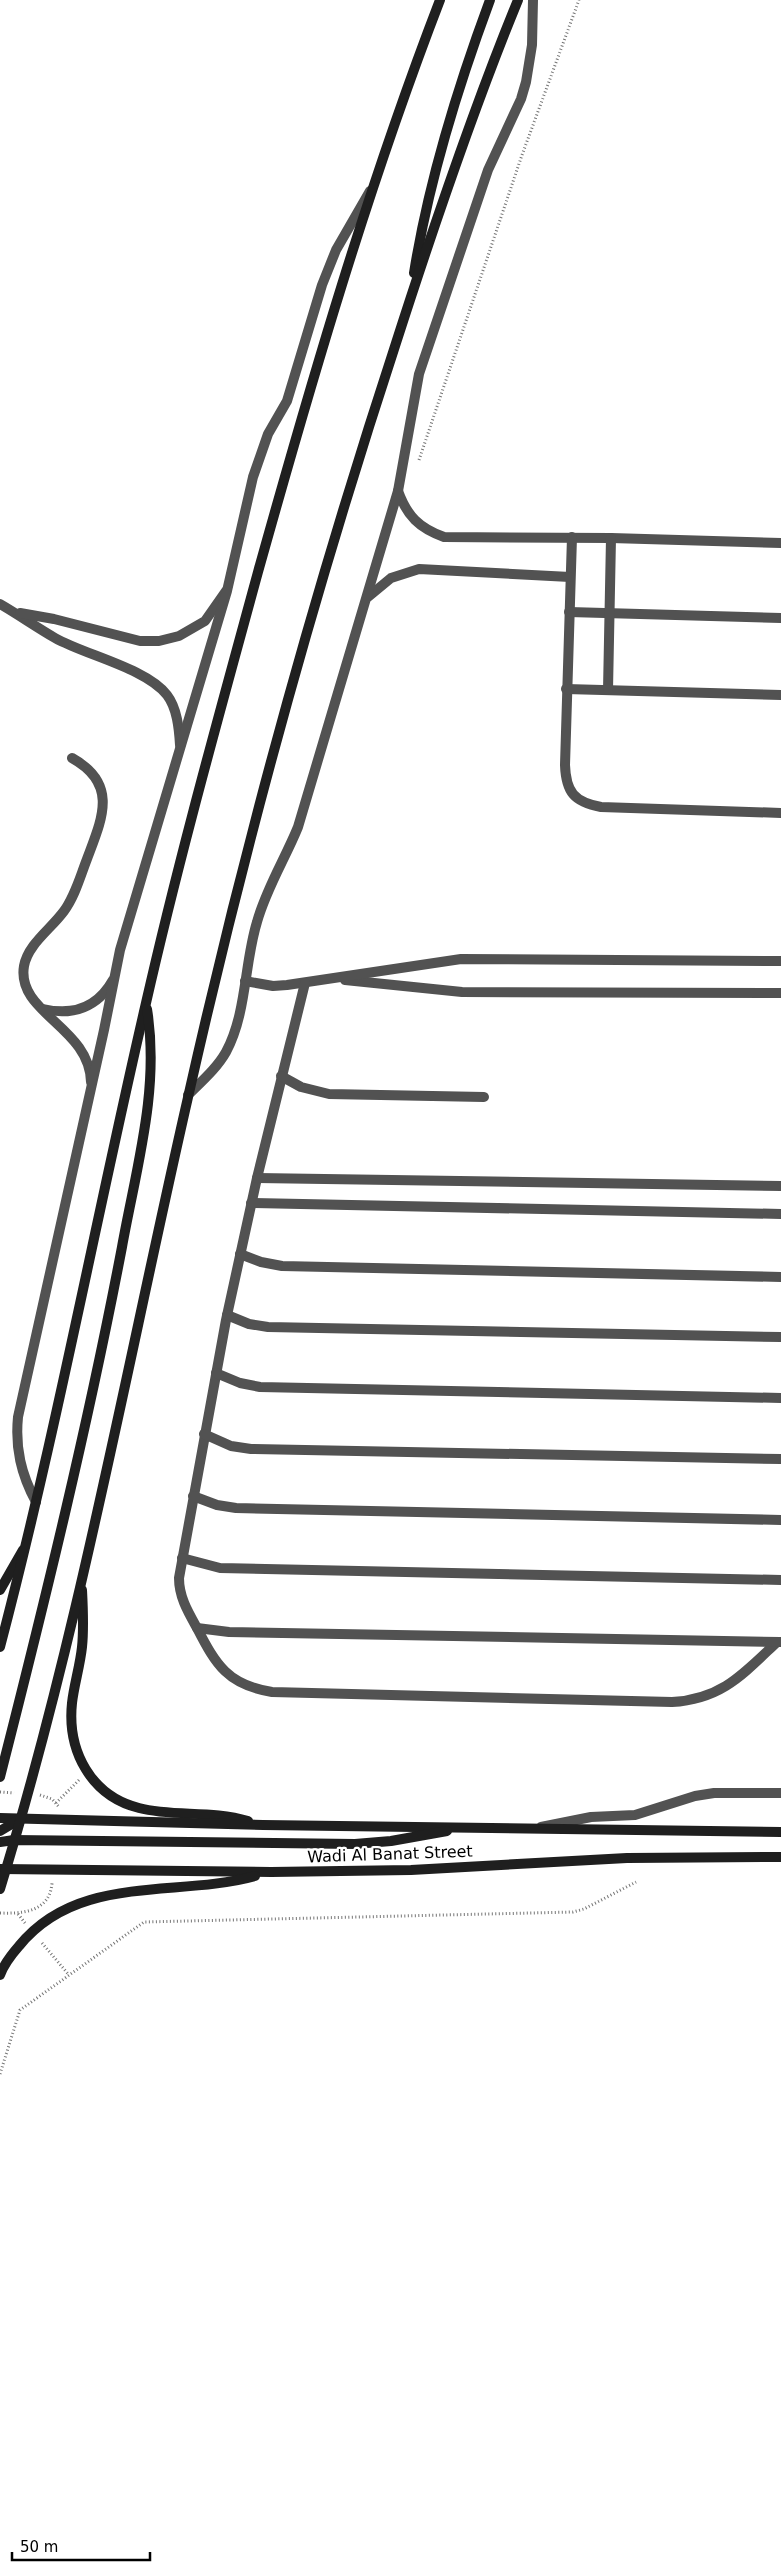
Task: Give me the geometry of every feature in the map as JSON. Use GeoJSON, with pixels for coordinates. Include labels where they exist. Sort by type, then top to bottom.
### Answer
{"type":"FeatureCollection","features":[{"type":"Feature","properties":{"kind":"main road"},"geometry":{"type":"LineString","coordinates":[[0,1647],[28,1542],[146,1003],[188,829],[289,459],[337,298],[374,184],[440,0]]}},
{"type":"Feature","properties":{"kind":"main road"},"geometry":{"type":"LineString","coordinates":[[410,301],[417,252],[439,156],[464,71],[490,0]]}},
{"type":"Feature","properties":{"kind":"main road"},"geometry":{"type":"LineString","coordinates":[[0,1889],[2,1866],[14,1840],[20,1819],[81,1582],[188,1095],[231,912],[285,707],[345,503],[410,301],[518,0]]}},
{"type":"Feature","properties":{"kind":"main road"},"geometry":{"type":"LineString","coordinates":[[0,1777],[65,1517],[109,1313],[148,1110],[152,1056],[146,1003]]}},
{"type":"Feature","properties":{"kind":"main road"},"geometry":{"type":"LineString","coordinates":[[0,1590],[28,1542]]}},
{"type":"Feature","properties":{"kind":"main road"},"geometry":{"type":"LineString","coordinates":[[81,1582],[82,1649],[72,1703],[72,1722],[80,1760],[88,1774],[106,1793],[122,1803],[140,1808],[232,1816],[263,1825]]}},
{"type":"Feature","properties":{"kind":"main road","name":"Wadi Al Banat Street"},"geometry":{"type":"LineString","coordinates":[[0,1818],[263,1825],[781,1832]]}},
{"type":"Feature","properties":{"kind":"main road"},"geometry":{"type":"LineString","coordinates":[[0,1831],[20,1819]]}},
{"type":"Feature","properties":{"kind":"main road"},"geometry":{"type":"LineString","coordinates":[[0,1842],[14,1840],[355,1844],[400,1840],[463,1827]]}},
{"type":"Feature","properties":{"kind":"main road","name":"Wadi Al Banat Street"},"geometry":{"type":"LineString","coordinates":[[2,1866],[271,1872],[411,1870],[618,1858],[781,1857]]}},
{"type":"Feature","properties":{"kind":"main road"},"geometry":{"type":"LineString","coordinates":[[0,1975],[31,1931],[62,1910],[102,1896],[124,1892],[230,1882],[271,1872]]}},
{"type":"Feature","properties":{"kind":"street"},"geometry":{"type":"LineString","coordinates":[[188,1095],[216,1067],[226,1052],[238,1021],[257,922],[264,899],[281,867],[298,827],[398,491],[419,374],[488,170],[521,99],[526,82],[532,45],[533,0]]}},
{"type":"Feature","properties":{"kind":"street"},"geometry":{"type":"LineString","coordinates":[[36,1502],[28,1487],[19,1456],[18,1417],[127,923],[227,590],[253,477],[262,448],[287,401],[322,285],[336,250],[374,184]]}},
{"type":"Feature","properties":{"kind":"street"},"geometry":{"type":"LineString","coordinates":[[398,491],[404,508],[414,521],[428,531],[444,537],[572,537],[781,543]]}},
{"type":"Feature","properties":{"kind":"street"},"geometry":{"type":"LineString","coordinates":[[572,537],[566,689],[565,780],[573,795],[586,804],[602,807],[781,813]]}},
{"type":"Feature","properties":{"kind":"street"},"geometry":{"type":"LineString","coordinates":[[608,690],[611,538]]}},
{"type":"Feature","properties":{"kind":"street"},"geometry":{"type":"LineString","coordinates":[[368,597],[391,578],[419,569],[570,577]]}},
{"type":"Feature","properties":{"kind":"street"},"geometry":{"type":"LineString","coordinates":[[14,612],[54,619],[140,641],[159,641],[179,636],[205,621],[227,590]]}},
{"type":"Feature","properties":{"kind":"street"},"geometry":{"type":"LineString","coordinates":[[0,604],[56,639],[139,674],[159,687],[167,695],[175,712],[180,730],[180,749]]}},
{"type":"Feature","properties":{"kind":"street"},"geometry":{"type":"LineString","coordinates":[[569,612],[781,618]]}},
{"type":"Feature","properties":{"kind":"street"},"geometry":{"type":"LineString","coordinates":[[566,689],[781,695]]}},
{"type":"Feature","properties":{"kind":"street"},"geometry":{"type":"LineString","coordinates":[[72,758],[88,768],[99,783],[103,812],[70,901],[55,923],[28,954],[24,966],[26,985],[34,1001],[81,1047],[90,1067],[91,1088]]}},
{"type":"Feature","properties":{"kind":"street"},"geometry":{"type":"LineString","coordinates":[[245,981],[273,986],[305,983],[461,959],[781,961]]}},
{"type":"Feature","properties":{"kind":"street"},"geometry":{"type":"LineString","coordinates":[[42,1009],[65,1012],[87,1007],[103,995],[114,979]]}},
{"type":"Feature","properties":{"kind":"street"},"geometry":{"type":"LineString","coordinates":[[333,979],[462,992],[781,993]]}},
{"type":"Feature","properties":{"kind":"street"},"geometry":{"type":"LineString","coordinates":[[305,983],[281,1076],[240,1254],[192,1496],[182,1558],[179,1588],[185,1606],[214,1662],[242,1684],[262,1690],[672,1702],[696,1700],[729,1686],[779,1642]]}},
{"type":"Feature","properties":{"kind":"street"},"geometry":{"type":"LineString","coordinates":[[281,1076],[301,1087],[321,1093],[484,1097]]}},
{"type":"Feature","properties":{"kind":"street"},"geometry":{"type":"LineString","coordinates":[[257,1178],[781,1186]]}},
{"type":"Feature","properties":{"kind":"street"},"geometry":{"type":"LineString","coordinates":[[251,1203],[781,1214]]}},
{"type":"Feature","properties":{"kind":"street"},"geometry":{"type":"LineString","coordinates":[[240,1254],[261,1262],[282,1266],[781,1277]]}},
{"type":"Feature","properties":{"kind":"street"},"geometry":{"type":"LineString","coordinates":[[227,1315],[249,1324],[268,1327],[781,1336]]}},
{"type":"Feature","properties":{"kind":"street"},"geometry":{"type":"LineString","coordinates":[[216,1373],[240,1383],[260,1386],[781,1398]]}},
{"type":"Feature","properties":{"kind":"street"},"geometry":{"type":"LineString","coordinates":[[204,1434],[231,1446],[251,1449],[781,1459]]}},
{"type":"Feature","properties":{"kind":"street"},"geometry":{"type":"LineString","coordinates":[[192,1496],[217,1505],[236,1508],[781,1520]]}},
{"type":"Feature","properties":{"kind":"street"},"geometry":{"type":"LineString","coordinates":[[182,1558],[220,1568],[781,1580]]}},
{"type":"Feature","properties":{"kind":"street"},"geometry":{"type":"LineString","coordinates":[[197,1628],[229,1632],[779,1642]]}},
{"type":"Feature","properties":{"kind":"street"},"geometry":{"type":"LineString","coordinates":[[539,1828],[591,1818],[635,1815],[695,1796],[714,1793],[781,1793]]}},
{"type":"Feature","properties":{"kind":"path"},"geometry":{"type":"LineString","coordinates":[[401,475],[417,464],[422,454],[526,146],[579,0]]}},
{"type":"Feature","properties":{"kind":"path"},"geometry":{"type":"LineString","coordinates":[[56,1802],[88,1774]]}},
{"type":"Feature","properties":{"kind":"path"},"geometry":{"type":"LineString","coordinates":[[0,2074],[20,2010],[144,1922],[573,1912],[584,1909],[636,1882]]}},
{"type":"Feature","properties":{"kind":"path"},"geometry":{"type":"LineString","coordinates":[[31,1931],[69,1975]]}}]}
